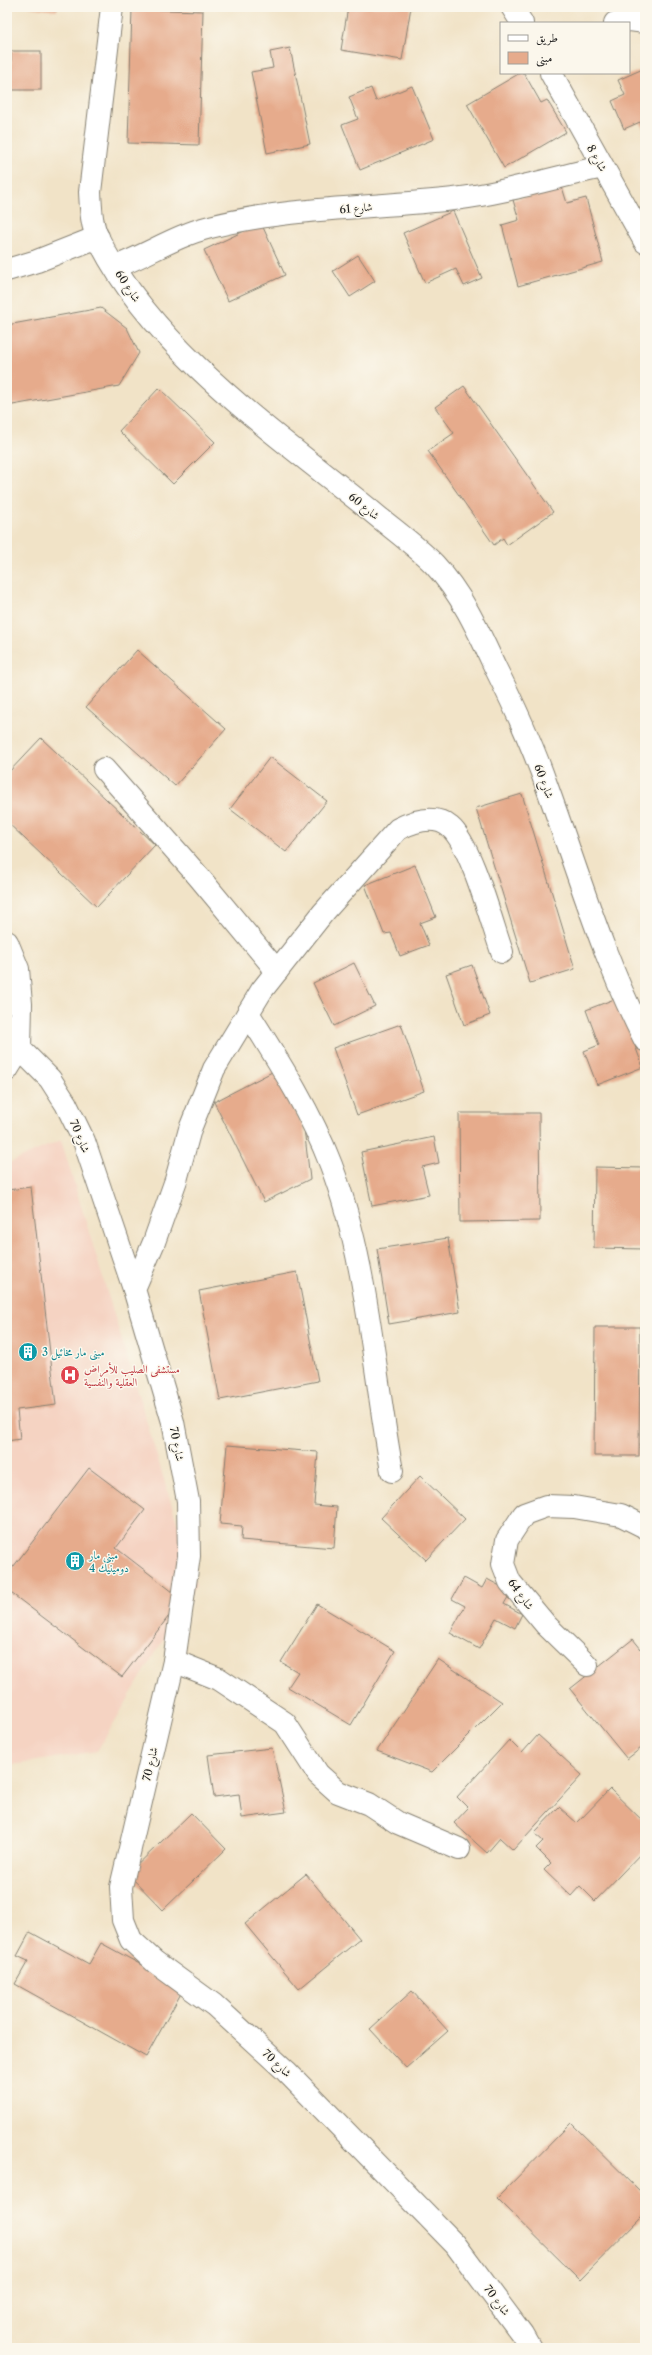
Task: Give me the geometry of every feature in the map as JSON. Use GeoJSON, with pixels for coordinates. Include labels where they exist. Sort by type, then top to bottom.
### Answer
{"type":"FeatureCollection","features":[{"type":"Feature","properties":{"kind":"street","name":"شارع 60"},"geometry":{"type":"LineString","coordinates":[[112,7],[90,192],[92,218],[98,237],[115,267],[142,305],[212,380],[410,542],[448,580],[465,603],[505,687],[546,784],[612,970],[645,1040]]}},
{"type":"Feature","properties":{"kind":"street"},"geometry":{"type":"LineString","coordinates":[[512,7],[521,22]]}},
{"type":"Feature","properties":{"kind":"street"},"geometry":{"type":"LineString","coordinates":[[620,22],[630,20],[645,22]]}},
{"type":"Feature","properties":{"kind":"street","name":"شارع 8"},"geometry":{"type":"LineString","coordinates":[[552,74],[645,242]]}},
{"type":"Feature","properties":{"kind":"street","name":"شارع 61"},"geometry":{"type":"LineString","coordinates":[[115,267],[142,257],[169,242],[209,227],[255,218],[455,198],[498,192],[602,167]]}},
{"type":"Feature","properties":{"kind":"street"},"geometry":{"type":"LineString","coordinates":[[7,270],[37,261],[98,237]]}},
{"type":"Feature","properties":{"kind":"street"},"geometry":{"type":"LineString","coordinates":[[104,769],[194,871],[277,971]]}},
{"type":"Feature","properties":{"kind":"street"},"geometry":{"type":"LineString","coordinates":[[134,1289],[154,1242],[176,1180],[190,1129],[214,1069],[262,990],[323,913],[398,829],[414,821],[430,820],[450,826],[467,854],[502,952]]}},
{"type":"Feature","properties":{"kind":"street"},"geometry":{"type":"LineString","coordinates":[[7,942],[18,969],[21,986],[20,1049],[7,1070]]}},
{"type":"Feature","properties":{"kind":"street"},"geometry":{"type":"LineString","coordinates":[[248,1013],[308,1112],[333,1172],[349,1223],[362,1279],[380,1407],[392,1471]]}},
{"type":"Feature","properties":{"kind":"street","name":"شارع 70"},"geometry":{"type":"LineString","coordinates":[[20,1049],[50,1079],[66,1104],[84,1141],[134,1289],[173,1422],[188,1501],[189,1556],[174,1661],[121,1887],[123,1920],[131,1940],[155,1962],[214,2005],[286,2071],[455,2244],[522,2334],[530,2348]]}},
{"type":"Feature","properties":{"kind":"street","name":"شارع 64"},"geometry":{"type":"LineString","coordinates":[[587,1665],[546,1625],[510,1582],[503,1564],[507,1540],[524,1514],[546,1506],[574,1507],[621,1515],[645,1527]]}},
{"type":"Feature","properties":{"kind":"street"},"geometry":{"type":"LineString","coordinates":[[174,1661],[219,1679],[285,1723],[318,1774],[338,1792],[369,1804],[398,1823],[459,1849]]}},
{"type":"Feature","properties":{"kind":"shaded area","name":"مستشفى الصليب للأمراض العقلية والنفسية"},"geometry":{"type":"Polygon","coordinates":[[[61,1140],[196,1585],[97,1751],[7,1766],[7,1164],[61,1140]]]}},
{"type":"Feature","properties":{"kind":"building"},"geometry":{"type":"Polygon","coordinates":[[[28,7],[57,7],[57,11],[28,7]]]}},
{"type":"Feature","properties":{"kind":"building"},"geometry":{"type":"Polygon","coordinates":[[[348,7],[411,7],[402,60],[341,50],[348,7]]]}},
{"type":"Feature","properties":{"kind":"building"},"geometry":{"type":"Polygon","coordinates":[[[132,9],[203,11],[199,145],[128,143],[132,9]]]}},
{"type":"Feature","properties":{"kind":"building"},"geometry":{"type":"Polygon","coordinates":[[[290,48],[310,144],[267,153],[251,72],[273,68],[270,52],[290,48]]]}},
{"type":"Feature","properties":{"kind":"building"},"geometry":{"type":"Polygon","coordinates":[[[11,51],[41,51],[41,90],[11,90],[11,51]]]}},
{"type":"Feature","properties":{"kind":"building"},"geometry":{"type":"Polygon","coordinates":[[[645,68],[645,133],[640,122],[624,129],[612,101],[625,95],[618,80],[645,68]]]}},
{"type":"Feature","properties":{"kind":"building"},"geometry":{"type":"Polygon","coordinates":[[[518,74],[525,74],[541,103],[547,100],[566,132],[504,168],[467,104],[518,74]]]}},
{"type":"Feature","properties":{"kind":"building"},"geometry":{"type":"Polygon","coordinates":[[[412,86],[434,139],[360,170],[342,125],[358,119],[349,97],[371,88],[376,101],[412,86]]]}},
{"type":"Feature","properties":{"kind":"building"},"geometry":{"type":"Polygon","coordinates":[[[562,187],[567,203],[586,198],[603,262],[518,286],[502,225],[519,220],[513,200],[562,187]]]}},
{"type":"Feature","properties":{"kind":"building"},"geometry":{"type":"Polygon","coordinates":[[[453,211],[482,278],[464,286],[456,269],[425,283],[403,233],[453,211]]]}},
{"type":"Feature","properties":{"kind":"building"},"geometry":{"type":"Polygon","coordinates":[[[261,223],[285,275],[228,301],[204,250],[261,223]]]}},
{"type":"Feature","properties":{"kind":"building"},"geometry":{"type":"Polygon","coordinates":[[[358,255],[375,281],[350,297],[333,271],[358,255]]]}},
{"type":"Feature","properties":{"kind":"building"},"geometry":{"type":"Polygon","coordinates":[[[101,308],[127,328],[139,353],[119,386],[7,406],[7,325],[101,308]]]}},
{"type":"Feature","properties":{"kind":"building"},"geometry":{"type":"Polygon","coordinates":[[[464,386],[553,512],[507,545],[503,538],[494,545],[428,451],[454,433],[435,407],[464,386]]]}},
{"type":"Feature","properties":{"kind":"building"},"geometry":{"type":"Polygon","coordinates":[[[159,388],[215,442],[173,484],[119,431],[159,388]]]}},
{"type":"Feature","properties":{"kind":"building"},"geometry":{"type":"Polygon","coordinates":[[[137,650],[226,729],[175,786],[86,707],[137,650]]]}},
{"type":"Feature","properties":{"kind":"building"},"geometry":{"type":"Polygon","coordinates":[[[41,738],[155,845],[97,907],[7,822],[7,774],[41,738]]]}},
{"type":"Feature","properties":{"kind":"building"},"geometry":{"type":"Polygon","coordinates":[[[270,757],[327,801],[286,852],[230,809],[270,757]]]}},
{"type":"Feature","properties":{"kind":"building"},"geometry":{"type":"Polygon","coordinates":[[[522,794],[575,969],[530,983],[476,808],[522,794]]]}},
{"type":"Feature","properties":{"kind":"building"},"geometry":{"type":"Polygon","coordinates":[[[415,865],[436,917],[420,923],[429,945],[400,956],[391,933],[384,934],[365,885],[415,865]]]}},
{"type":"Feature","properties":{"kind":"building"},"geometry":{"type":"Polygon","coordinates":[[[354,963],[375,1006],[334,1026],[313,983],[354,963]]]}},
{"type":"Feature","properties":{"kind":"building"},"geometry":{"type":"Polygon","coordinates":[[[472,965],[490,1015],[464,1025],[446,974],[472,965]]]}},
{"type":"Feature","properties":{"kind":"building"},"geometry":{"type":"Polygon","coordinates":[[[617,998],[643,1067],[597,1085],[584,1051],[599,1045],[586,1010],[617,998]]]}},
{"type":"Feature","properties":{"kind":"building"},"geometry":{"type":"Polygon","coordinates":[[[401,1024],[424,1091],[357,1115],[333,1048],[401,1024]]]}},
{"type":"Feature","properties":{"kind":"building"},"geometry":{"type":"Polygon","coordinates":[[[274,1071],[304,1128],[310,1179],[264,1202],[214,1102],[274,1071]]]}},
{"type":"Feature","properties":{"kind":"building"},"geometry":{"type":"Polygon","coordinates":[[[459,1113],[539,1113],[540,1221],[460,1222],[459,1113]]]}},
{"type":"Feature","properties":{"kind":"building"},"geometry":{"type":"Polygon","coordinates":[[[434,1137],[439,1163],[422,1167],[429,1195],[372,1206],[361,1152],[434,1137]]]}},
{"type":"Feature","properties":{"kind":"building"},"geometry":{"type":"Polygon","coordinates":[[[595,1167],[645,1168],[645,1249],[594,1248],[595,1167]]]}},
{"type":"Feature","properties":{"kind":"building","name":"مبنى مار مخائيل 3"},"geometry":{"type":"Polygon","coordinates":[[[31,1187],[56,1405],[17,1410],[20,1439],[7,1441],[7,1190],[31,1187]]]}},
{"type":"Feature","properties":{"kind":"building"},"geometry":{"type":"Polygon","coordinates":[[[448,1238],[460,1312],[389,1324],[377,1249],[448,1238]]]}},
{"type":"Feature","properties":{"kind":"building"},"geometry":{"type":"Polygon","coordinates":[[[297,1272],[318,1381],[220,1400],[199,1291],[297,1272]]]}},
{"type":"Feature","properties":{"kind":"building"},"geometry":{"type":"Polygon","coordinates":[[[595,1327],[640,1327],[639,1456],[594,1456],[595,1327]]]}},
{"type":"Feature","properties":{"kind":"building"},"geometry":{"type":"Polygon","coordinates":[[[227,1445],[318,1452],[314,1505],[337,1507],[334,1548],[241,1540],[242,1526],[220,1524],[227,1445]]]}},
{"type":"Feature","properties":{"kind":"building","name":"مبنى مار دومينيك 4"},"geometry":{"type":"Polygon","coordinates":[[[89,1468],[145,1510],[116,1548],[182,1599],[122,1677],[7,1590],[7,1575],[89,1468]]]}},
{"type":"Feature","properties":{"kind":"building"},"geometry":{"type":"Polygon","coordinates":[[[420,1476],[465,1519],[426,1560],[381,1518],[420,1476]]]}},
{"type":"Feature","properties":{"kind":"building"},"geometry":{"type":"Polygon","coordinates":[[[464,1578],[482,1588],[487,1579],[511,1592],[504,1604],[522,1614],[515,1628],[496,1618],[479,1649],[450,1633],[465,1606],[452,1599],[464,1578]]]}},
{"type":"Feature","properties":{"kind":"building"},"geometry":{"type":"Polygon","coordinates":[[[317,1604],[395,1651],[351,1725],[288,1687],[298,1672],[281,1662],[317,1604]]]}},
{"type":"Feature","properties":{"kind":"building"},"geometry":{"type":"Polygon","coordinates":[[[633,1639],[645,1654],[645,1745],[627,1759],[570,1689],[633,1639]]]}},
{"type":"Feature","properties":{"kind":"building"},"geometry":{"type":"Polygon","coordinates":[[[438,1659],[502,1702],[432,1772],[377,1751],[438,1659]]]}},
{"type":"Feature","properties":{"kind":"building"},"geometry":{"type":"Polygon","coordinates":[[[538,1735],[582,1775],[513,1850],[500,1838],[487,1853],[454,1823],[468,1808],[457,1797],[509,1740],[522,1753],[538,1735]]]}},
{"type":"Feature","properties":{"kind":"building"},"geometry":{"type":"Polygon","coordinates":[[[272,1748],[286,1812],[242,1818],[239,1794],[214,1797],[208,1755],[272,1748]]]}},
{"type":"Feature","properties":{"kind":"building"},"geometry":{"type":"Polygon","coordinates":[[[610,1789],[645,1823],[645,1849],[595,1901],[580,1886],[571,1896],[544,1870],[551,1863],[536,1848],[543,1841],[534,1833],[559,1807],[577,1823],[610,1789]]]}},
{"type":"Feature","properties":{"kind":"building"},"geometry":{"type":"Polygon","coordinates":[[[191,1813],[226,1849],[163,1910],[128,1874],[191,1813]]]}},
{"type":"Feature","properties":{"kind":"building"},"geometry":{"type":"Polygon","coordinates":[[[306,1874],[360,1939],[299,1989],[245,1924],[306,1874]]]}},
{"type":"Feature","properties":{"kind":"building"},"geometry":{"type":"Polygon","coordinates":[[[30,1932],[89,1964],[101,1943],[184,1988],[146,2057],[15,1984],[28,1961],[17,1956],[30,1932]]]}},
{"type":"Feature","properties":{"kind":"building"},"geometry":{"type":"Polygon","coordinates":[[[412,1991],[448,2031],[406,2068],[370,2029],[412,1991]]]}},
{"type":"Feature","properties":{"kind":"building"},"geometry":{"type":"Polygon","coordinates":[[[571,2123],[645,2196],[645,2214],[580,2280],[497,2198],[571,2123]]]}},
{"type":"Feature","properties":{"kind":"place","name":"مبنى مار مخائيل 3"},"geometry":{"type":"Point","coordinates":[28,1352]}},
{"type":"Feature","properties":{"kind":"place","name":"مستشفى الصليب للأمراض العقلية والنفسية"},"geometry":{"type":"Point","coordinates":[70,1375]}},
{"type":"Feature","properties":{"kind":"place","name":"مبنى مار دومينيك 4"},"geometry":{"type":"Point","coordinates":[75,1561]}}]}
